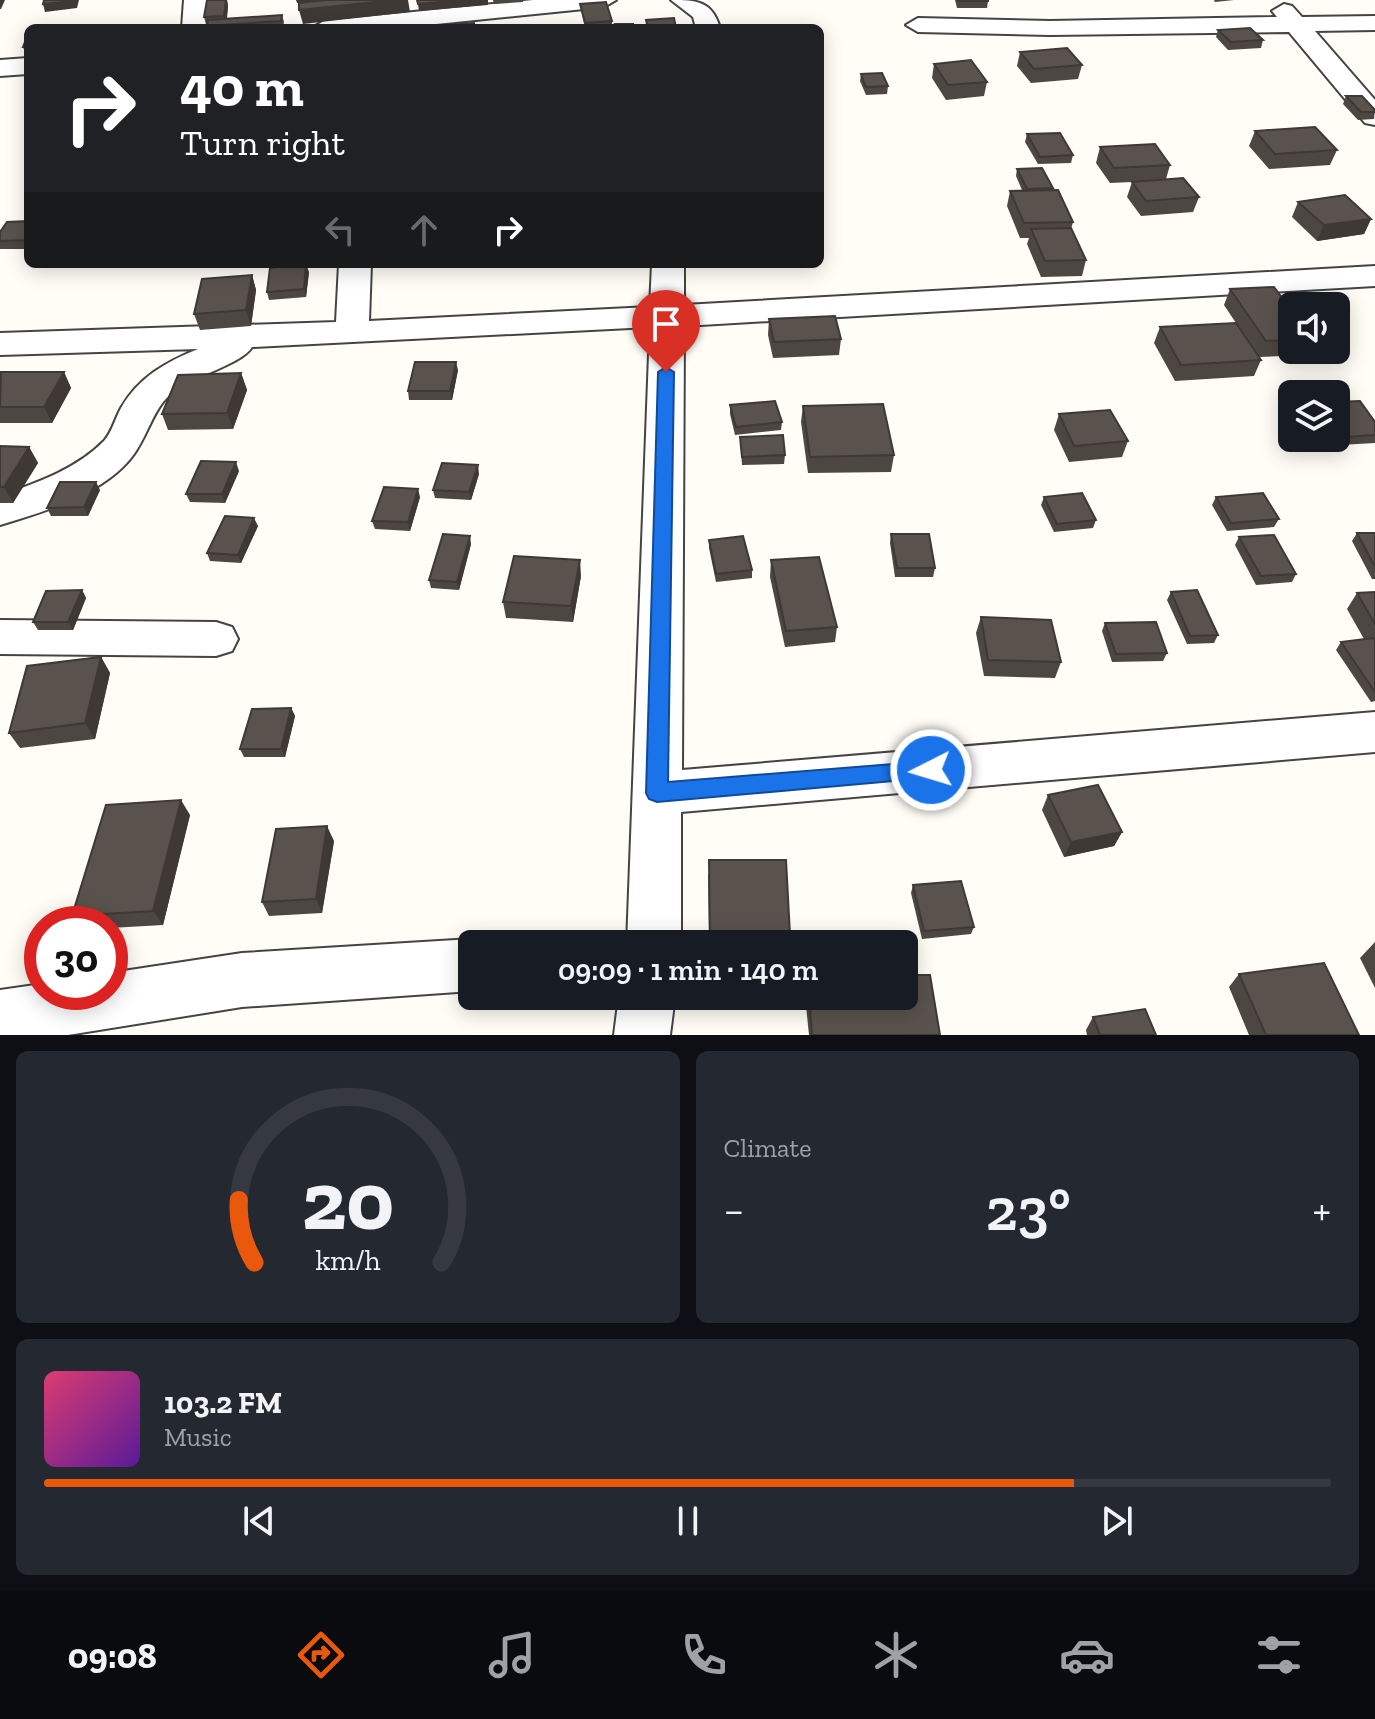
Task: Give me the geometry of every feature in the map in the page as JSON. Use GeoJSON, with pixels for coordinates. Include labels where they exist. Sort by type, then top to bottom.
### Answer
{"type":"FeatureCollection","features":[{"type":"Feature","properties":{"kind":"street"},"geometry":{"type":"LineString","coordinates":[[194,24],[196,0]]}},
{"type":"Feature","properties":{"kind":"street"},"geometry":{"type":"LineString","coordinates":[[367,24],[604,0]]}},
{"type":"Feature","properties":{"kind":"street"},"geometry":{"type":"LineString","coordinates":[[683,0],[704,14],[707,24]]}},
{"type":"Feature","properties":{"kind":"street"},"geometry":{"type":"LineString","coordinates":[[1273,0],[1375,117]]}},
{"type":"Feature","properties":{"kind":"street"},"geometry":{"type":"LineString","coordinates":[[918,25],[1151,28],[1294,21],[1375,23]]}},
{"type":"Feature","properties":{"kind":"street"},"geometry":{"type":"LineString","coordinates":[[0,68],[24,66]]}},
{"type":"Feature","properties":{"kind":"street"},"geometry":{"type":"LineString","coordinates":[[352,334],[355,268]]}},
{"type":"Feature","properties":{"kind":"street"},"geometry":{"type":"LineString","coordinates":[[654,930],[668,268]]}},
{"type":"Feature","properties":{"kind":"street"},"geometry":{"type":"LineString","coordinates":[[0,344],[352,334],[1375,276]]}},
{"type":"Feature","properties":{"kind":"street"},"geometry":{"type":"LineString","coordinates":[[0,511],[83,475],[114,453],[132,431],[139,409],[149,394],[174,374],[258,338]]}},
{"type":"Feature","properties":{"kind":"street"},"geometry":{"type":"LineString","coordinates":[[0,637],[216,639]]}},
{"type":"Feature","properties":{"kind":"street"},"geometry":{"type":"LineString","coordinates":[[657,793],[1375,732]]}},
{"type":"Feature","properties":{"kind":"street"},"geometry":{"type":"LineString","coordinates":[[0,1018],[242,980],[458,966]]}},
{"type":"Feature","properties":{"kind":"street"},"geometry":{"type":"LineString","coordinates":[[642,1035],[645,1010]]}},
{"type":"Feature","properties":{"kind":"building"},"geometry":{"type":"Polygon","coordinates":[[[44,0],[75,0],[75,1],[43,4],[44,0]]]}},
{"type":"Feature","properties":{"kind":"building"},"geometry":{"type":"Polygon","coordinates":[[[207,0],[226,0],[224,16],[204,17],[207,0]]]}},
{"type":"Feature","properties":{"kind":"building"},"geometry":{"type":"Polygon","coordinates":[[[394,0],[299,10],[299,3],[394,0]]]}},
{"type":"Feature","properties":{"kind":"building"},"geometry":{"type":"Polygon","coordinates":[[[417,0],[462,0],[418,4],[417,0]]]}},
{"type":"Feature","properties":{"kind":"building"},"geometry":{"type":"Polygon","coordinates":[[[606,2],[612,21],[585,23],[580,4],[606,2]]]}},
{"type":"Feature","properties":{"kind":"building"},"geometry":{"type":"Polygon","coordinates":[[[282,15],[281,21],[237,24],[207,24],[208,20],[282,15]]]}},
{"type":"Feature","properties":{"kind":"building"},"geometry":{"type":"Polygon","coordinates":[[[674,18],[675,24],[647,24],[646,20],[674,18]]]}},
{"type":"Feature","properties":{"kind":"building"},"geometry":{"type":"Polygon","coordinates":[[[1250,28],[1263,40],[1231,42],[1218,30],[1250,28]]]}},
{"type":"Feature","properties":{"kind":"building"},"geometry":{"type":"Polygon","coordinates":[[[1067,48],[1082,65],[1034,69],[1020,52],[1067,48]]]}},
{"type":"Feature","properties":{"kind":"building"},"geometry":{"type":"Polygon","coordinates":[[[971,60],[987,82],[948,85],[934,64],[971,60]]]}},
{"type":"Feature","properties":{"kind":"building"},"geometry":{"type":"Polygon","coordinates":[[[882,73],[888,86],[866,87],[861,74],[882,73]]]}},
{"type":"Feature","properties":{"kind":"building"},"geometry":{"type":"Polygon","coordinates":[[[1346,96],[1362,96],[1375,112],[1361,112],[1346,96]]]}},
{"type":"Feature","properties":{"kind":"building"},"geometry":{"type":"Polygon","coordinates":[[[1315,127],[1337,150],[1275,154],[1255,131],[1315,127]]]}},
{"type":"Feature","properties":{"kind":"building"},"geometry":{"type":"Polygon","coordinates":[[[1060,133],[1073,155],[1040,157],[1027,134],[1060,133]]]}},
{"type":"Feature","properties":{"kind":"building"},"geometry":{"type":"Polygon","coordinates":[[[1155,144],[1170,165],[1114,168],[1100,147],[1155,144]]]}},
{"type":"Feature","properties":{"kind":"building"},"geometry":{"type":"Polygon","coordinates":[[[1042,168],[1053,188],[1027,189],[1017,169],[1042,168]]]}},
{"type":"Feature","properties":{"kind":"building"},"geometry":{"type":"Polygon","coordinates":[[[1183,178],[1199,197],[1146,201],[1132,182],[1183,178]]]}},
{"type":"Feature","properties":{"kind":"building"},"geometry":{"type":"Polygon","coordinates":[[[1058,190],[1073,222],[1024,223],[1010,191],[1058,190]]]}},
{"type":"Feature","properties":{"kind":"building"},"geometry":{"type":"Polygon","coordinates":[[[1345,195],[1371,219],[1324,225],[1298,202],[1345,195]]]}},
{"type":"Feature","properties":{"kind":"building"},"geometry":{"type":"Polygon","coordinates":[[[24,221],[24,240],[0,241],[0,232],[7,222],[24,221]]]}},
{"type":"Feature","properties":{"kind":"building"},"geometry":{"type":"Polygon","coordinates":[[[1071,228],[1086,260],[1045,261],[1031,229],[1071,228]]]}},
{"type":"Feature","properties":{"kind":"building"},"geometry":{"type":"Polygon","coordinates":[[[270,268],[306,268],[304,289],[267,292],[270,268]]]}},
{"type":"Feature","properties":{"kind":"building"},"geometry":{"type":"Polygon","coordinates":[[[252,275],[246,310],[194,314],[202,279],[252,275]]]}},
{"type":"Feature","properties":{"kind":"building"},"geometry":{"type":"Polygon","coordinates":[[[1274,287],[1278,292],[1278,341],[1266,341],[1230,289],[1274,287]]]}},
{"type":"Feature","properties":{"kind":"building"},"geometry":{"type":"Polygon","coordinates":[[[835,316],[841,339],[774,342],[769,319],[835,316]]]}},
{"type":"Feature","properties":{"kind":"building"},"geometry":{"type":"Polygon","coordinates":[[[1236,323],[1261,360],[1181,365],[1160,327],[1236,323]]]}},
{"type":"Feature","properties":{"kind":"building"},"geometry":{"type":"Polygon","coordinates":[[[415,362],[456,362],[450,391],[408,391],[415,362]]]}},
{"type":"Feature","properties":{"kind":"building"},"geometry":{"type":"Polygon","coordinates":[[[1,372],[64,372],[44,407],[0,407],[1,372]]]}},
{"type":"Feature","properties":{"kind":"building"},"geometry":{"type":"Polygon","coordinates":[[[241,373],[227,413],[162,414],[178,375],[241,373]]]}},
{"type":"Feature","properties":{"kind":"building"},"geometry":{"type":"Polygon","coordinates":[[[775,401],[782,422],[736,427],[730,405],[775,401]]]}},
{"type":"Feature","properties":{"kind":"building"},"geometry":{"type":"Polygon","coordinates":[[[1350,401],[1360,401],[1375,422],[1375,435],[1350,437],[1350,401]]]}},
{"type":"Feature","properties":{"kind":"building"},"geometry":{"type":"Polygon","coordinates":[[[883,404],[894,455],[810,457],[803,406],[883,404]]]}},
{"type":"Feature","properties":{"kind":"building"},"geometry":{"type":"Polygon","coordinates":[[[1110,410],[1128,441],[1074,446],[1059,414],[1110,410]]]}},
{"type":"Feature","properties":{"kind":"building"},"geometry":{"type":"Polygon","coordinates":[[[783,435],[785,455],[742,457],[740,437],[783,435]]]}},
{"type":"Feature","properties":{"kind":"building"},"geometry":{"type":"Polygon","coordinates":[[[0,446],[29,447],[4,487],[0,487],[0,446]]]}},
{"type":"Feature","properties":{"kind":"building"},"geometry":{"type":"Polygon","coordinates":[[[201,461],[236,462],[222,494],[186,494],[201,461]]]}},
{"type":"Feature","properties":{"kind":"building"},"geometry":{"type":"Polygon","coordinates":[[[442,463],[478,465],[469,492],[433,490],[442,463]]]}},
{"type":"Feature","properties":{"kind":"building"},"geometry":{"type":"Polygon","coordinates":[[[60,482],[96,482],[84,507],[47,508],[60,482]]]}},
{"type":"Feature","properties":{"kind":"building"},"geometry":{"type":"Polygon","coordinates":[[[384,487],[418,489],[408,522],[372,521],[384,487]]]}},
{"type":"Feature","properties":{"kind":"building"},"geometry":{"type":"Polygon","coordinates":[[[1082,493],[1096,520],[1057,524],[1044,497],[1082,493]]]}},
{"type":"Feature","properties":{"kind":"building"},"geometry":{"type":"Polygon","coordinates":[[[1263,493],[1279,519],[1231,523],[1216,497],[1263,493]]]}},
{"type":"Feature","properties":{"kind":"building"},"geometry":{"type":"Polygon","coordinates":[[[225,516],[254,518],[238,555],[207,553],[225,516]]]}},
{"type":"Feature","properties":{"kind":"building"},"geometry":{"type":"Polygon","coordinates":[[[1357,533],[1375,533],[1375,567],[1357,533]]]}},
{"type":"Feature","properties":{"kind":"building"},"geometry":{"type":"Polygon","coordinates":[[[443,534],[470,536],[457,582],[429,580],[443,534]]]}},
{"type":"Feature","properties":{"kind":"building"},"geometry":{"type":"Polygon","coordinates":[[[891,534],[929,534],[935,568],[897,568],[891,534]]]}},
{"type":"Feature","properties":{"kind":"building"},"geometry":{"type":"Polygon","coordinates":[[[1274,535],[1296,574],[1261,576],[1239,537],[1274,535]]]}},
{"type":"Feature","properties":{"kind":"building"},"geometry":{"type":"Polygon","coordinates":[[[743,536],[752,570],[716,574],[709,540],[743,536]]]}},
{"type":"Feature","properties":{"kind":"building"},"geometry":{"type":"Polygon","coordinates":[[[514,556],[580,560],[571,606],[503,602],[514,556]]]}},
{"type":"Feature","properties":{"kind":"building"},"geometry":{"type":"Polygon","coordinates":[[[819,557],[837,627],[786,631],[771,560],[819,557]]]}},
{"type":"Feature","properties":{"kind":"building"},"geometry":{"type":"Polygon","coordinates":[[[82,590],[68,622],[33,622],[46,591],[82,590]]]}},
{"type":"Feature","properties":{"kind":"building"},"geometry":{"type":"Polygon","coordinates":[[[1197,590],[1218,635],[1190,636],[1171,592],[1197,590]]]}},
{"type":"Feature","properties":{"kind":"building"},"geometry":{"type":"Polygon","coordinates":[[[1375,592],[1375,624],[1357,593],[1375,592]]]}},
{"type":"Feature","properties":{"kind":"building"},"geometry":{"type":"Polygon","coordinates":[[[981,617],[1051,620],[1061,662],[988,660],[981,617]]]}},
{"type":"Feature","properties":{"kind":"building"},"geometry":{"type":"Polygon","coordinates":[[[1156,622],[1167,653],[1116,654],[1105,623],[1156,622]]]}},
{"type":"Feature","properties":{"kind":"building"},"geometry":{"type":"Polygon","coordinates":[[[1375,640],[1375,692],[1341,642],[1375,640]]]}},
{"type":"Feature","properties":{"kind":"building"},"geometry":{"type":"Polygon","coordinates":[[[101,657],[85,723],[9,733],[27,666],[101,657]]]}},
{"type":"Feature","properties":{"kind":"building"},"geometry":{"type":"Polygon","coordinates":[[[291,708],[281,749],[240,749],[252,709],[291,708]]]}},
{"type":"Feature","properties":{"kind":"building"},"geometry":{"type":"Polygon","coordinates":[[[1098,785],[1122,832],[1071,842],[1048,795],[1098,785]]]}},
{"type":"Feature","properties":{"kind":"building"},"geometry":{"type":"Polygon","coordinates":[[[181,800],[153,911],[128,913],[128,906],[75,906],[106,805],[181,800]]]}},
{"type":"Feature","properties":{"kind":"building"},"geometry":{"type":"Polygon","coordinates":[[[327,826],[316,899],[262,902],[276,829],[327,826]]]}},
{"type":"Feature","properties":{"kind":"building"},"geometry":{"type":"Polygon","coordinates":[[[709,860],[786,860],[790,930],[710,930],[709,860]]]}},
{"type":"Feature","properties":{"kind":"building"},"geometry":{"type":"Polygon","coordinates":[[[961,881],[974,927],[924,931],[913,885],[961,881]]]}},
{"type":"Feature","properties":{"kind":"building"},"geometry":{"type":"Polygon","coordinates":[[[1324,963],[1359,1035],[1266,1035],[1239,974],[1324,963]]]}},
{"type":"Feature","properties":{"kind":"building"},"geometry":{"type":"Polygon","coordinates":[[[918,975],[930,975],[940,1035],[812,1035],[810,1010],[918,1010],[918,975]]]}},
{"type":"Feature","properties":{"kind":"building"},"geometry":{"type":"Polygon","coordinates":[[[1145,1009],[1156,1035],[1100,1035],[1093,1017],[1145,1009]]]}},
{"type":"Feature","properties":{"kind":"route"},"geometry":{"type":"LineString","coordinates":[[666,372],[657,793],[931,770]]}}]}
